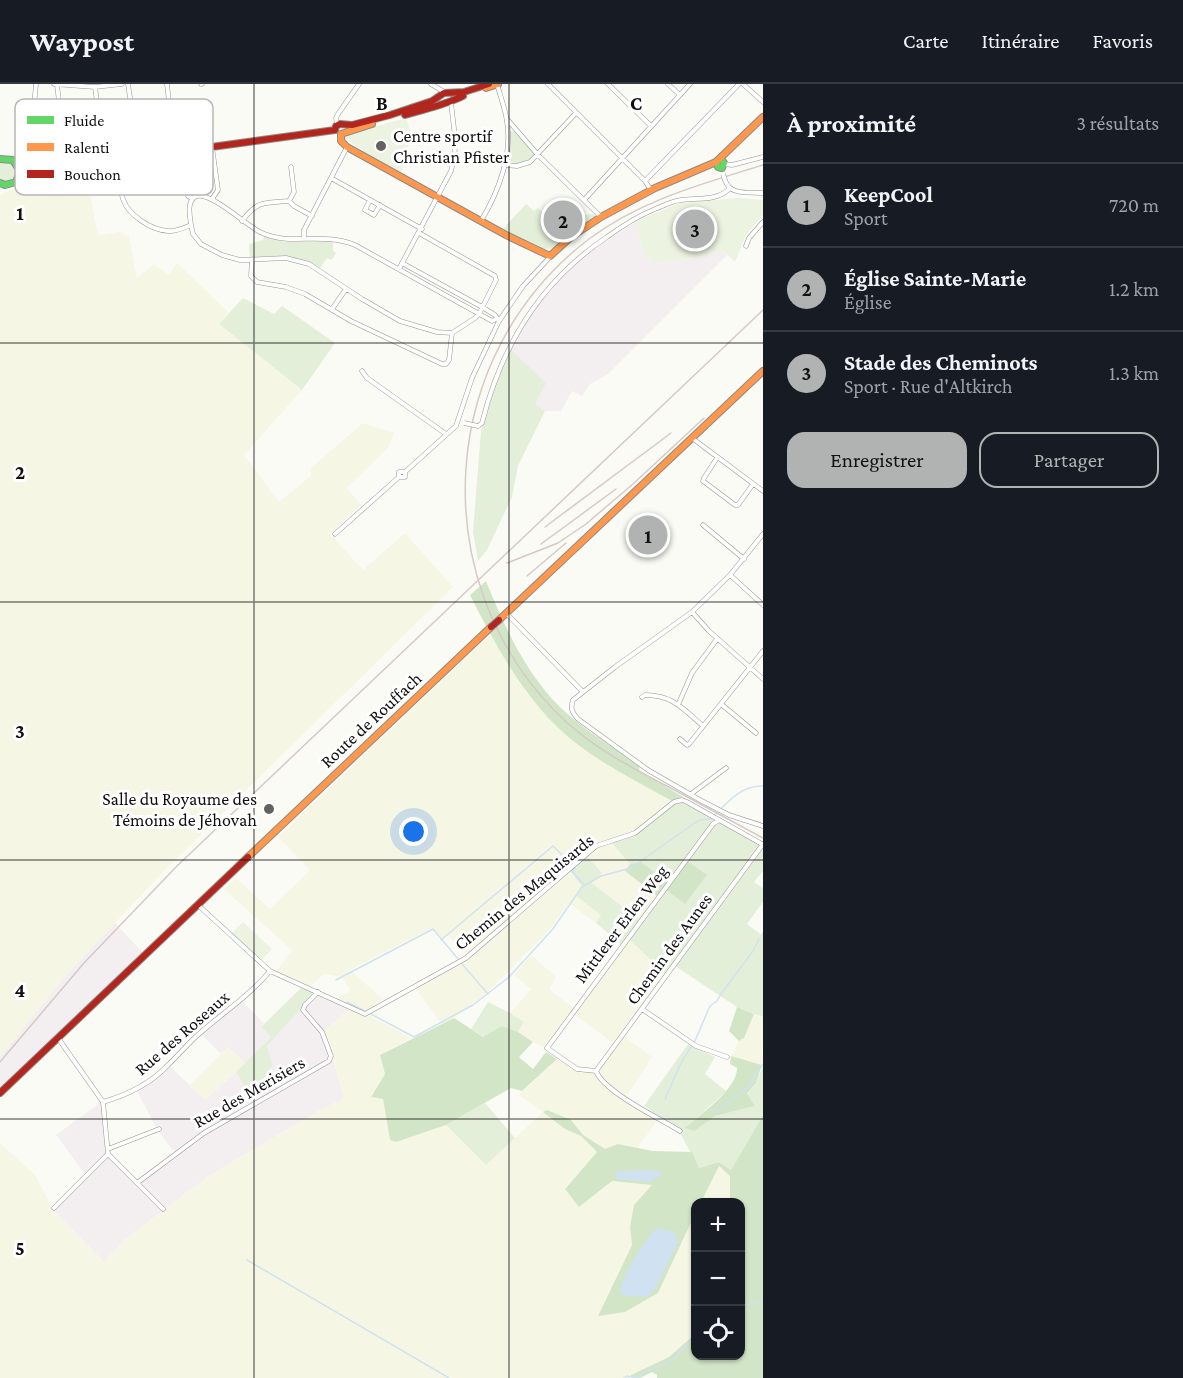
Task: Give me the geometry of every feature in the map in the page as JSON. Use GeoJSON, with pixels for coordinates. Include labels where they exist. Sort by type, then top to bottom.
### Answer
{"type":"FeatureCollection","features":[{"type":"Feature","properties":{"kind":"main road"},"geometry":{"type":"LineString","coordinates":[[340,129],[390,115],[445,95],[489,84]]}},
{"type":"Feature","properties":{"kind":"main road"},"geometry":{"type":"LineString","coordinates":[[213,147],[340,129],[448,103],[498,84]]}},
{"type":"Feature","properties":{"kind":"main road"},"geometry":{"type":"LineString","coordinates":[[445,95],[441,100],[448,103]]}},
{"type":"Feature","properties":{"kind":"main road"},"geometry":{"type":"LineString","coordinates":[[340,129],[342,141],[347,147],[506,236],[550,256],[601,217],[651,190],[708,165],[721,164],[726,153],[763,117]]}},
{"type":"Feature","properties":{"kind":"main road"},"geometry":{"type":"LineString","coordinates":[[0,159],[6,157],[15,161]]}},
{"type":"Feature","properties":{"kind":"main road"},"geometry":{"type":"LineString","coordinates":[[0,183],[15,182]]}},
{"type":"Feature","properties":{"kind":"main road","name":"Route de Rouffach"},"geometry":{"type":"LineString","coordinates":[[0,1093],[491,627],[761,376]]}},
{"type":"Feature","properties":{"kind":"street"},"geometry":{"type":"LineString","coordinates":[[35,99],[36,84]]}},
{"type":"Feature","properties":{"kind":"street"},"geometry":{"type":"LineString","coordinates":[[57,99],[55,84],[95,87],[122,84]]}},
{"type":"Feature","properties":{"kind":"street"},"geometry":{"type":"LineString","coordinates":[[128,84],[130,99]]}},
{"type":"Feature","properties":{"kind":"street"},"geometry":{"type":"LineString","coordinates":[[167,84],[169,99]]}},
{"type":"Feature","properties":{"kind":"street"},"geometry":{"type":"LineString","coordinates":[[340,129],[336,118],[359,84]]}},
{"type":"Feature","properties":{"kind":"street"},"geometry":{"type":"LineString","coordinates":[[481,221],[499,186],[507,146],[507,118],[498,84]]}},
{"type":"Feature","properties":{"kind":"street"},"geometry":{"type":"LineString","coordinates":[[548,84],[651,190]]}},
{"type":"Feature","properties":{"kind":"street"},"geometry":{"type":"LineString","coordinates":[[608,84],[651,126]]}},
{"type":"Feature","properties":{"kind":"street"},"geometry":{"type":"LineString","coordinates":[[668,84],[680,95]]}},
{"type":"Feature","properties":{"kind":"street"},"geometry":{"type":"LineString","coordinates":[[585,199],[690,84]]}},
{"type":"Feature","properties":{"kind":"street"},"geometry":{"type":"LineString","coordinates":[[645,182],[741,84],[763,102]]}},
{"type":"Feature","properties":{"kind":"street"},"geometry":{"type":"LineString","coordinates":[[95,87],[97,99]]}},
{"type":"Feature","properties":{"kind":"street"},"geometry":{"type":"LineString","coordinates":[[399,269],[439,197],[455,158],[457,139],[448,103]]}},
{"type":"Feature","properties":{"kind":"street"},"geometry":{"type":"LineString","coordinates":[[504,165],[521,165],[530,162],[576,113]]}},
{"type":"Feature","properties":{"kind":"street"},"geometry":{"type":"LineString","coordinates":[[507,118],[538,155],[601,217]]}},
{"type":"Feature","properties":{"kind":"street"},"geometry":{"type":"LineString","coordinates":[[304,238],[304,230],[347,147]]}},
{"type":"Feature","properties":{"kind":"street"},"geometry":{"type":"LineString","coordinates":[[212,199],[218,190],[213,154]]}},
{"type":"Feature","properties":{"kind":"street"},"geometry":{"type":"LineString","coordinates":[[763,157],[732,165],[721,164],[729,189],[763,193]]}},
{"type":"Feature","properties":{"kind":"street"},"geometry":{"type":"LineString","coordinates":[[289,201],[294,192],[291,167]]}},
{"type":"Feature","properties":{"kind":"street"},"geometry":{"type":"LineString","coordinates":[[331,178],[380,205],[495,276],[496,280],[479,314],[452,333],[419,328],[400,321],[317,269],[298,261],[286,258],[240,260],[222,255],[201,244],[193,234],[190,203],[193,199],[203,196],[212,199],[242,221],[269,236],[282,239],[341,239],[399,269],[479,314],[492,321],[498,320]]}},
{"type":"Feature","properties":{"kind":"street"},"geometry":{"type":"LineString","coordinates":[[458,422],[478,426],[482,423],[496,376],[520,328],[540,299],[569,265],[617,230],[649,212],[678,200],[712,197],[723,194],[729,189]]}},
{"type":"Feature","properties":{"kind":"street"},"geometry":{"type":"LineString","coordinates":[[122,195],[129,210],[155,228],[169,231],[191,225]]}},
{"type":"Feature","properties":{"kind":"street"},"geometry":{"type":"LineString","coordinates":[[188,195],[193,199]]}},
{"type":"Feature","properties":{"kind":"street"},"geometry":{"type":"LineString","coordinates":[[370,200],[365,210],[374,215],[380,205]]}},
{"type":"Feature","properties":{"kind":"street"},"geometry":{"type":"LineString","coordinates":[[242,221],[252,207],[289,201]]}},
{"type":"Feature","properties":{"kind":"street"},"geometry":{"type":"LineString","coordinates":[[289,201],[312,216]]}},
{"type":"Feature","properties":{"kind":"street"},"geometry":{"type":"LineString","coordinates":[[746,246],[749,238],[763,222]]}},
{"type":"Feature","properties":{"kind":"street"},"geometry":{"type":"LineString","coordinates":[[335,534],[399,477],[399,472],[405,472],[458,422],[472,378],[498,320],[523,286],[550,256]]}},
{"type":"Feature","properties":{"kind":"street"},"geometry":{"type":"LineString","coordinates":[[252,260],[253,280],[305,294],[351,321],[442,364],[446,364],[449,360],[452,333]]}},
{"type":"Feature","properties":{"kind":"street"},"geometry":{"type":"LineString","coordinates":[[402,264],[482,307],[495,315],[498,320]]}},
{"type":"Feature","properties":{"kind":"street"},"geometry":{"type":"LineString","coordinates":[[332,309],[346,289]]}},
{"type":"Feature","properties":{"kind":"street"},"geometry":{"type":"LineString","coordinates":[[362,371],[367,378],[446,434]]}},
{"type":"Feature","properties":{"kind":"street"},"geometry":{"type":"LineString","coordinates":[[692,438],[763,491]]}},
{"type":"Feature","properties":{"kind":"street"},"geometry":{"type":"LineString","coordinates":[[717,458],[704,477],[704,481],[735,505],[738,505],[753,484]]}},
{"type":"Feature","properties":{"kind":"street"},"geometry":{"type":"LineString","coordinates":[[703,525],[744,559]]}},
{"type":"Feature","properties":{"kind":"street"},"geometry":{"type":"LineString","coordinates":[[763,534],[730,575],[692,612],[573,700],[570,707],[578,718],[648,770],[720,811],[763,826]]}},
{"type":"Feature","properties":{"kind":"street"},"geometry":{"type":"LineString","coordinates":[[730,575],[763,605]]}},
{"type":"Feature","properties":{"kind":"street"},"geometry":{"type":"LineString","coordinates":[[692,612],[717,639],[763,679]]}},
{"type":"Feature","properties":{"kind":"street"},"geometry":{"type":"LineString","coordinates":[[507,614],[583,693]]}},
{"type":"Feature","properties":{"kind":"street"},"geometry":{"type":"LineString","coordinates":[[678,705],[692,673],[717,639]]}},
{"type":"Feature","properties":{"kind":"street"},"geometry":{"type":"LineString","coordinates":[[681,739],[687,745],[689,744],[763,651]]}},
{"type":"Feature","properties":{"kind":"street"},"geometry":{"type":"LineString","coordinates":[[642,697],[645,695],[663,696],[703,726]]}},
{"type":"Feature","properties":{"kind":"street"},"geometry":{"type":"LineString","coordinates":[[721,704],[756,733]]}},
{"type":"Feature","properties":{"kind":"street"},"geometry":{"type":"LineString","coordinates":[[691,794],[726,768]]}},
{"type":"Feature","properties":{"kind":"street","name":"Chemin des Maquisards"},"geometry":{"type":"LineString","coordinates":[[318,991],[365,1014],[466,958],[596,846],[635,833],[677,801],[684,801],[763,844]]}},
{"type":"Feature","properties":{"kind":"street","name":"Mittlerer Erlen Weg"},"geometry":{"type":"LineString","coordinates":[[596,1071],[578,1069],[547,1048],[712,824],[720,819]]}},
{"type":"Feature","properties":{"kind":"street","name":"Chemin des Aunes"},"geometry":{"type":"LineString","coordinates":[[596,1071],[763,844]]}},
{"type":"Feature","properties":{"kind":"street"},"geometry":{"type":"LineString","coordinates":[[198,905],[270,971],[318,991]]}},
{"type":"Feature","properties":{"kind":"street","name":"Rue des Roseaux"},"geometry":{"type":"LineString","coordinates":[[103,1102],[146,1084],[165,1069],[199,1033],[254,989],[270,971]]}},
{"type":"Feature","properties":{"kind":"street","name":"Rue des Merisiers"},"geometry":{"type":"LineString","coordinates":[[137,1183],[204,1133],[328,1061],[331,1056],[322,1032],[303,1010],[318,991]]}},
{"type":"Feature","properties":{"kind":"street"},"geometry":{"type":"LineString","coordinates":[[642,1009],[696,1046],[727,1057]]}},
{"type":"Feature","properties":{"kind":"street"},"geometry":{"type":"LineString","coordinates":[[58,1038],[103,1102],[108,1151],[163,1209]]}},
{"type":"Feature","properties":{"kind":"street"},"geometry":{"type":"LineString","coordinates":[[596,1071],[603,1083],[610,1088],[680,1131]]}},
{"type":"Feature","properties":{"kind":"street"},"geometry":{"type":"LineString","coordinates":[[54,1208],[108,1151],[159,1129]]}},
{"type":"Feature","properties":{"kind":"shaded area"},"geometry":{"type":"Polygon","coordinates":[[[637,221],[642,250],[655,263],[723,251],[727,255],[608,374],[590,384],[582,396],[572,391],[561,411],[545,411],[535,404],[510,349],[533,312],[563,276],[588,253],[637,221]]]}},
{"type":"Feature","properties":{"kind":"shaded area"},"geometry":{"type":"Polygon","coordinates":[[[115,923],[143,953],[0,1095],[0,1057],[61,981],[115,923]]]}},
{"type":"Feature","properties":{"kind":"shaded area"},"geometry":{"type":"Polygon","coordinates":[[[316,992],[351,1008],[325,1030],[344,1099],[324,1108],[210,1175],[124,1240],[104,1262],[53,1209],[85,1174],[56,1135],[101,1102],[111,1153],[137,1179],[174,1152],[157,1129],[137,1091],[170,1066],[205,1100],[236,1072],[253,1100],[273,1065],[267,1046],[316,992]]]}},
{"type":"Feature","properties":{"kind":"shaded area"},"geometry":{"type":"Polygon","coordinates":[[[242,1001],[264,1023],[261,1027],[271,1037],[245,1063],[228,1047],[221,1054],[201,1034],[242,1001]]]}},
{"type":"Feature","properties":{"kind":"green space","name":"Centre sportif Christian Pfister"},"geometry":{"type":"Polygon","coordinates":[[[406,118],[413,139],[408,147],[411,153],[401,172],[373,158],[345,138],[348,134],[406,118]]]}},
{"type":"Feature","properties":{"kind":"green space"},"geometry":{"type":"Polygon","coordinates":[[[511,131],[515,131],[536,153],[530,159],[515,164],[507,163],[511,131]]]}},
{"type":"Feature","properties":{"kind":"green space"},"geometry":{"type":"Polygon","coordinates":[[[8,160],[15,165],[15,178],[6,182],[0,180],[0,162],[8,160]]]}},
{"type":"Feature","properties":{"kind":"green space"},"geometry":{"type":"Polygon","coordinates":[[[15,189],[15,195],[90,195],[98,235],[120,232],[129,236],[137,278],[154,264],[169,275],[177,263],[228,312],[219,324],[302,390],[244,455],[279,502],[311,476],[311,468],[363,423],[394,433],[389,447],[347,488],[361,505],[330,534],[363,570],[405,533],[453,587],[163,872],[61,981],[0,1057],[0,196],[15,189]]]}},
{"type":"Feature","properties":{"kind":"green space"},"geometry":{"type":"Polygon","coordinates":[[[738,198],[763,200],[763,215],[746,235],[735,262],[723,251],[655,263],[642,250],[637,221],[679,203],[738,198]]]}},
{"type":"Feature","properties":{"kind":"green space"},"geometry":{"type":"Polygon","coordinates":[[[526,204],[534,211],[538,208],[552,222],[548,226],[557,235],[560,233],[563,235],[576,221],[579,223],[582,220],[578,216],[593,214],[595,216],[554,248],[545,249],[503,229],[526,204]]]}},
{"type":"Feature","properties":{"kind":"green space"},"geometry":{"type":"Polygon","coordinates":[[[264,237],[285,242],[333,241],[333,251],[336,253],[332,260],[327,258],[320,268],[294,258],[250,258],[249,244],[263,240],[264,237]]]}},
{"type":"Feature","properties":{"kind":"green space"},"geometry":{"type":"Polygon","coordinates":[[[243,298],[274,314],[282,306],[335,343],[302,390],[219,324],[243,298]]]}},
{"type":"Feature","properties":{"kind":"green space"},"geometry":{"type":"Polygon","coordinates":[[[510,349],[546,383],[535,404],[545,411],[518,466],[512,497],[487,550],[478,561],[473,532],[481,431],[510,349]]]}},
{"type":"Feature","properties":{"kind":"green space"},"geometry":{"type":"Polygon","coordinates":[[[486,581],[517,649],[548,695],[580,724],[640,765],[639,770],[683,797],[672,801],[612,767],[577,744],[544,713],[503,656],[470,595],[486,581]]]}},
{"type":"Feature","properties":{"kind":"green space"},"geometry":{"type":"Polygon","coordinates":[[[490,635],[515,674],[549,717],[576,743],[611,767],[672,801],[637,830],[610,840],[630,864],[625,871],[657,896],[638,919],[592,883],[582,886],[575,895],[602,915],[596,923],[569,903],[550,929],[489,991],[454,1018],[442,1024],[414,987],[468,958],[449,936],[442,938],[432,928],[350,970],[383,999],[365,1013],[411,1038],[380,1055],[385,1074],[371,1096],[383,1099],[390,1140],[395,1142],[446,1125],[486,1165],[543,1112],[519,1095],[557,1059],[580,1073],[600,1067],[623,1036],[652,1057],[627,1096],[658,1120],[638,1147],[618,1144],[605,1149],[583,1135],[571,1120],[565,1129],[581,1136],[597,1152],[565,1188],[579,1207],[612,1181],[653,1184],[630,1227],[632,1245],[598,1315],[658,1293],[691,1223],[691,1338],[669,1357],[631,1375],[632,1378],[0,1378],[0,1143],[35,1175],[53,1209],[104,1262],[124,1240],[210,1175],[324,1108],[344,1099],[325,1030],[350,1009],[336,999],[351,990],[342,977],[324,974],[310,986],[275,973],[292,950],[224,889],[236,878],[270,909],[310,870],[278,837],[490,635]]]}},
{"type":"Feature","properties":{"kind":"green space"},"geometry":{"type":"Polygon","coordinates":[[[683,797],[763,845],[763,871],[754,882],[763,888],[763,902],[747,924],[763,936],[763,1017],[737,1007],[672,964],[665,974],[629,939],[623,946],[596,923],[601,915],[575,895],[582,886],[570,871],[585,854],[602,873],[592,883],[638,919],[663,888],[685,904],[667,881],[641,862],[630,864],[609,840],[637,830],[672,801],[683,797]]]}},
{"type":"Feature","properties":{"kind":"green space"},"geometry":{"type":"Polygon","coordinates":[[[687,861],[707,875],[685,904],[663,888],[657,896],[625,871],[630,864],[641,862],[667,881],[687,861]]]}},
{"type":"Feature","properties":{"kind":"green space"},"geometry":{"type":"Polygon","coordinates":[[[243,922],[272,949],[261,961],[231,934],[243,922]]]}},
{"type":"Feature","properties":{"kind":"green space"},"geometry":{"type":"Polygon","coordinates":[[[629,939],[665,974],[613,1043],[571,1012],[545,1047],[518,1032],[523,1022],[510,1013],[531,989],[514,975],[531,955],[556,977],[549,989],[575,1009],[629,939]]]}},
{"type":"Feature","properties":{"kind":"green space"},"geometry":{"type":"Polygon","coordinates":[[[302,987],[316,992],[267,1046],[273,1065],[268,1071],[276,1087],[253,1100],[236,1072],[271,1037],[261,1027],[302,987]]]}},
{"type":"Feature","properties":{"kind":"green space"},"geometry":{"type":"Polygon","coordinates":[[[488,1002],[524,1022],[518,1032],[502,1026],[484,1037],[471,1029],[488,1002]]]}},
{"type":"Feature","properties":{"kind":"green space"},"geometry":{"type":"Polygon","coordinates":[[[737,1007],[754,1014],[744,1038],[739,1041],[729,1031],[737,1007]]]}},
{"type":"Feature","properties":{"kind":"green space"},"geometry":{"type":"Polygon","coordinates":[[[754,1014],[763,1017],[762,1065],[731,1056],[739,1041],[744,1038],[754,1014]]]}},
{"type":"Feature","properties":{"kind":"green space"},"geometry":{"type":"Polygon","coordinates":[[[454,1018],[483,1037],[502,1026],[518,1032],[533,1042],[519,1057],[533,1069],[546,1052],[557,1059],[522,1091],[511,1088],[446,1125],[396,1142],[390,1140],[383,1099],[371,1097],[385,1074],[380,1055],[454,1018]]]}},
{"type":"Feature","properties":{"kind":"green space"},"geometry":{"type":"Polygon","coordinates":[[[688,1044],[715,1057],[705,1074],[726,1091],[686,1128],[715,1116],[754,1106],[747,1095],[756,1083],[763,1066],[763,1115],[731,1170],[719,1162],[699,1168],[680,1133],[644,1106],[688,1044]]]}},
{"type":"Feature","properties":{"kind":"green space"},"geometry":{"type":"Polygon","coordinates":[[[228,1047],[245,1063],[205,1101],[190,1085],[228,1047]]]}},
{"type":"Feature","properties":{"kind":"green space"},"geometry":{"type":"Polygon","coordinates":[[[731,1056],[762,1065],[756,1083],[747,1094],[755,1106],[715,1116],[694,1131],[685,1128],[717,1101],[731,1084],[736,1076],[737,1068],[730,1064],[731,1056]]]}},
{"type":"Feature","properties":{"kind":"green space"},"geometry":{"type":"Polygon","coordinates":[[[485,1103],[515,1138],[486,1165],[446,1125],[485,1103]]]}},
{"type":"Feature","properties":{"kind":"green space"},"geometry":{"type":"Polygon","coordinates":[[[547,1110],[571,1120],[583,1135],[605,1149],[618,1144],[653,1151],[692,1152],[699,1168],[719,1162],[731,1170],[763,1115],[763,1378],[657,1378],[657,1375],[652,1372],[640,1378],[632,1378],[631,1375],[669,1357],[691,1338],[691,1360],[745,1360],[745,1198],[730,1198],[730,1176],[719,1166],[703,1198],[691,1198],[691,1223],[658,1293],[625,1312],[598,1316],[632,1245],[630,1227],[634,1205],[652,1185],[612,1181],[579,1207],[565,1189],[597,1152],[581,1136],[565,1129],[543,1112],[547,1110]]]}},
{"type":"Feature","properties":{"kind":"green space"},"geometry":{"type":"Polygon","coordinates":[[[719,1166],[730,1176],[730,1198],[703,1198],[719,1166]]]}},
{"type":"Feature","properties":{"kind":"water"},"geometry":{"type":"Polygon","coordinates":[[[656,1170],[662,1174],[659,1178],[654,1177],[652,1182],[617,1179],[615,1174],[618,1171],[656,1170]]]}},
{"type":"Feature","properties":{"kind":"water"},"geometry":{"type":"Polygon","coordinates":[[[657,1228],[673,1232],[678,1242],[656,1287],[647,1298],[620,1293],[624,1278],[634,1259],[657,1228]]]}},
{"type":"Feature","properties":{"kind":"waterway"},"geometry":{"type":"LineString","coordinates":[[369,1013],[414,1037],[473,1005],[509,977],[552,930],[582,887],[601,876],[631,868],[699,820],[711,819],[740,792],[763,786]]}},
{"type":"Feature","properties":{"kind":"waterway"},"geometry":{"type":"LineString","coordinates":[[441,940],[553,846],[575,868],[572,871],[584,885]]}},
{"type":"Feature","properties":{"kind":"waterway"},"geometry":{"type":"LineString","coordinates":[[336,980],[433,929],[459,960]]}},
{"type":"Feature","properties":{"kind":"waterway"},"geometry":{"type":"LineString","coordinates":[[694,1043],[710,1006],[717,1001],[759,939]]}},
{"type":"Feature","properties":{"kind":"waterway"},"geometry":{"type":"LineString","coordinates":[[462,964],[488,994]]}},
{"type":"Feature","properties":{"kind":"waterway"},"geometry":{"type":"LineString","coordinates":[[347,1002],[365,1011]]}},
{"type":"Feature","properties":{"kind":"waterway"},"geometry":{"type":"LineString","coordinates":[[665,1099],[692,1045]]}},
{"type":"Feature","properties":{"kind":"waterway"},"geometry":{"type":"LineString","coordinates":[[714,1113],[747,1088],[763,1064]]}},
{"type":"Feature","properties":{"kind":"waterway"},"geometry":{"type":"LineString","coordinates":[[247,1260],[449,1378]]}},
{"type":"Feature","properties":{"kind":"waterway"},"geometry":{"type":"LineString","coordinates":[[745,1307],[749,1303],[761,1302],[763,1298]]}},
{"type":"Feature","properties":{"kind":"waterway"},"geometry":{"type":"LineString","coordinates":[[624,1378],[627,1376],[638,1378],[646,1371],[667,1364],[691,1341]]}},
{"type":"Feature","properties":{"kind":"railway"},"geometry":{"type":"LineString","coordinates":[[763,165],[673,194],[609,225],[589,239],[539,287],[501,342],[477,404],[466,468],[468,533],[484,597],[513,658],[556,712],[581,735],[609,754],[763,838]]}},
{"type":"Feature","properties":{"kind":"railway"},"geometry":{"type":"LineString","coordinates":[[0,1062],[84,963],[177,866],[763,310]]}},
{"type":"Feature","properties":{"kind":"railway"},"geometry":{"type":"LineString","coordinates":[[507,563],[558,543],[586,524],[704,418]]}},
{"type":"Feature","properties":{"kind":"railway"},"geometry":{"type":"LineString","coordinates":[[545,527],[671,433]]}},
{"type":"Feature","properties":{"kind":"railway"},"geometry":{"type":"LineString","coordinates":[[541,544],[616,489]]}},
{"type":"Feature","properties":{"kind":"railway"},"geometry":{"type":"LineString","coordinates":[[527,576],[566,543]]}},
{"type":"Feature","properties":{"kind":"traffic: fast"},"geometry":{"type":"LineString","coordinates":[[0,159],[13,160],[15,163]]}},
{"type":"Feature","properties":{"kind":"traffic: fast"},"geometry":{"type":"LineString","coordinates":[[716,162],[718,167],[722,168],[724,163],[721,159]]}},
{"type":"Feature","properties":{"kind":"traffic: fast"},"geometry":{"type":"LineString","coordinates":[[0,183],[5,185],[15,182]]}},
{"type":"Feature","properties":{"kind":"traffic: slow"},"geometry":{"type":"LineString","coordinates":[[486,88],[498,84]]}},
{"type":"Feature","properties":{"kind":"traffic: slow"},"geometry":{"type":"LineString","coordinates":[[341,134],[341,141],[347,147],[506,235],[550,256],[571,237],[601,217],[655,188],[716,162],[763,117]]}},
{"type":"Feature","properties":{"kind":"traffic: slow"},"geometry":{"type":"LineString","coordinates":[[341,134],[372,124]]}},
{"type":"Feature","properties":{"kind":"traffic: slow"},"geometry":{"type":"LineString","coordinates":[[499,620],[763,371]]}},
{"type":"Feature","properties":{"kind":"traffic: slow"},"geometry":{"type":"LineString","coordinates":[[248,857],[491,627]]}},
{"type":"Feature","properties":{"kind":"traffic: jam"},"geometry":{"type":"LineString","coordinates":[[335,130],[340,124],[352,125],[390,115],[432,101],[444,93],[464,92],[489,84]]}},
{"type":"Feature","properties":{"kind":"traffic: jam"},"geometry":{"type":"LineString","coordinates":[[405,115],[463,96]]}},
{"type":"Feature","properties":{"kind":"traffic: jam"},"geometry":{"type":"LineString","coordinates":[[213,147],[335,130]]}},
{"type":"Feature","properties":{"kind":"traffic: jam"},"geometry":{"type":"LineString","coordinates":[[491,627],[499,620]]}},
{"type":"Feature","properties":{"kind":"traffic: jam"},"geometry":{"type":"LineString","coordinates":[[0,1093],[248,857]]}},
{"type":"Feature","properties":{"kind":"place","name":"Centre sportif Christian Pfister"},"geometry":{"type":"Point","coordinates":[381,146]}},
{"type":"Feature","properties":{"kind":"place","name":"Église Sainte-Marie"},"geometry":{"type":"Point","coordinates":[563,220]}},
{"type":"Feature","properties":{"kind":"place","name":"Stade des Cheminots"},"geometry":{"type":"Point","coordinates":[695,229]}},
{"type":"Feature","properties":{"kind":"place","name":"KeepCool"},"geometry":{"type":"Point","coordinates":[648,535]}},
{"type":"Feature","properties":{"kind":"place","name":"Salle du Royaume des Témoins de Jéhovah"},"geometry":{"type":"Point","coordinates":[269,809]}}]}
